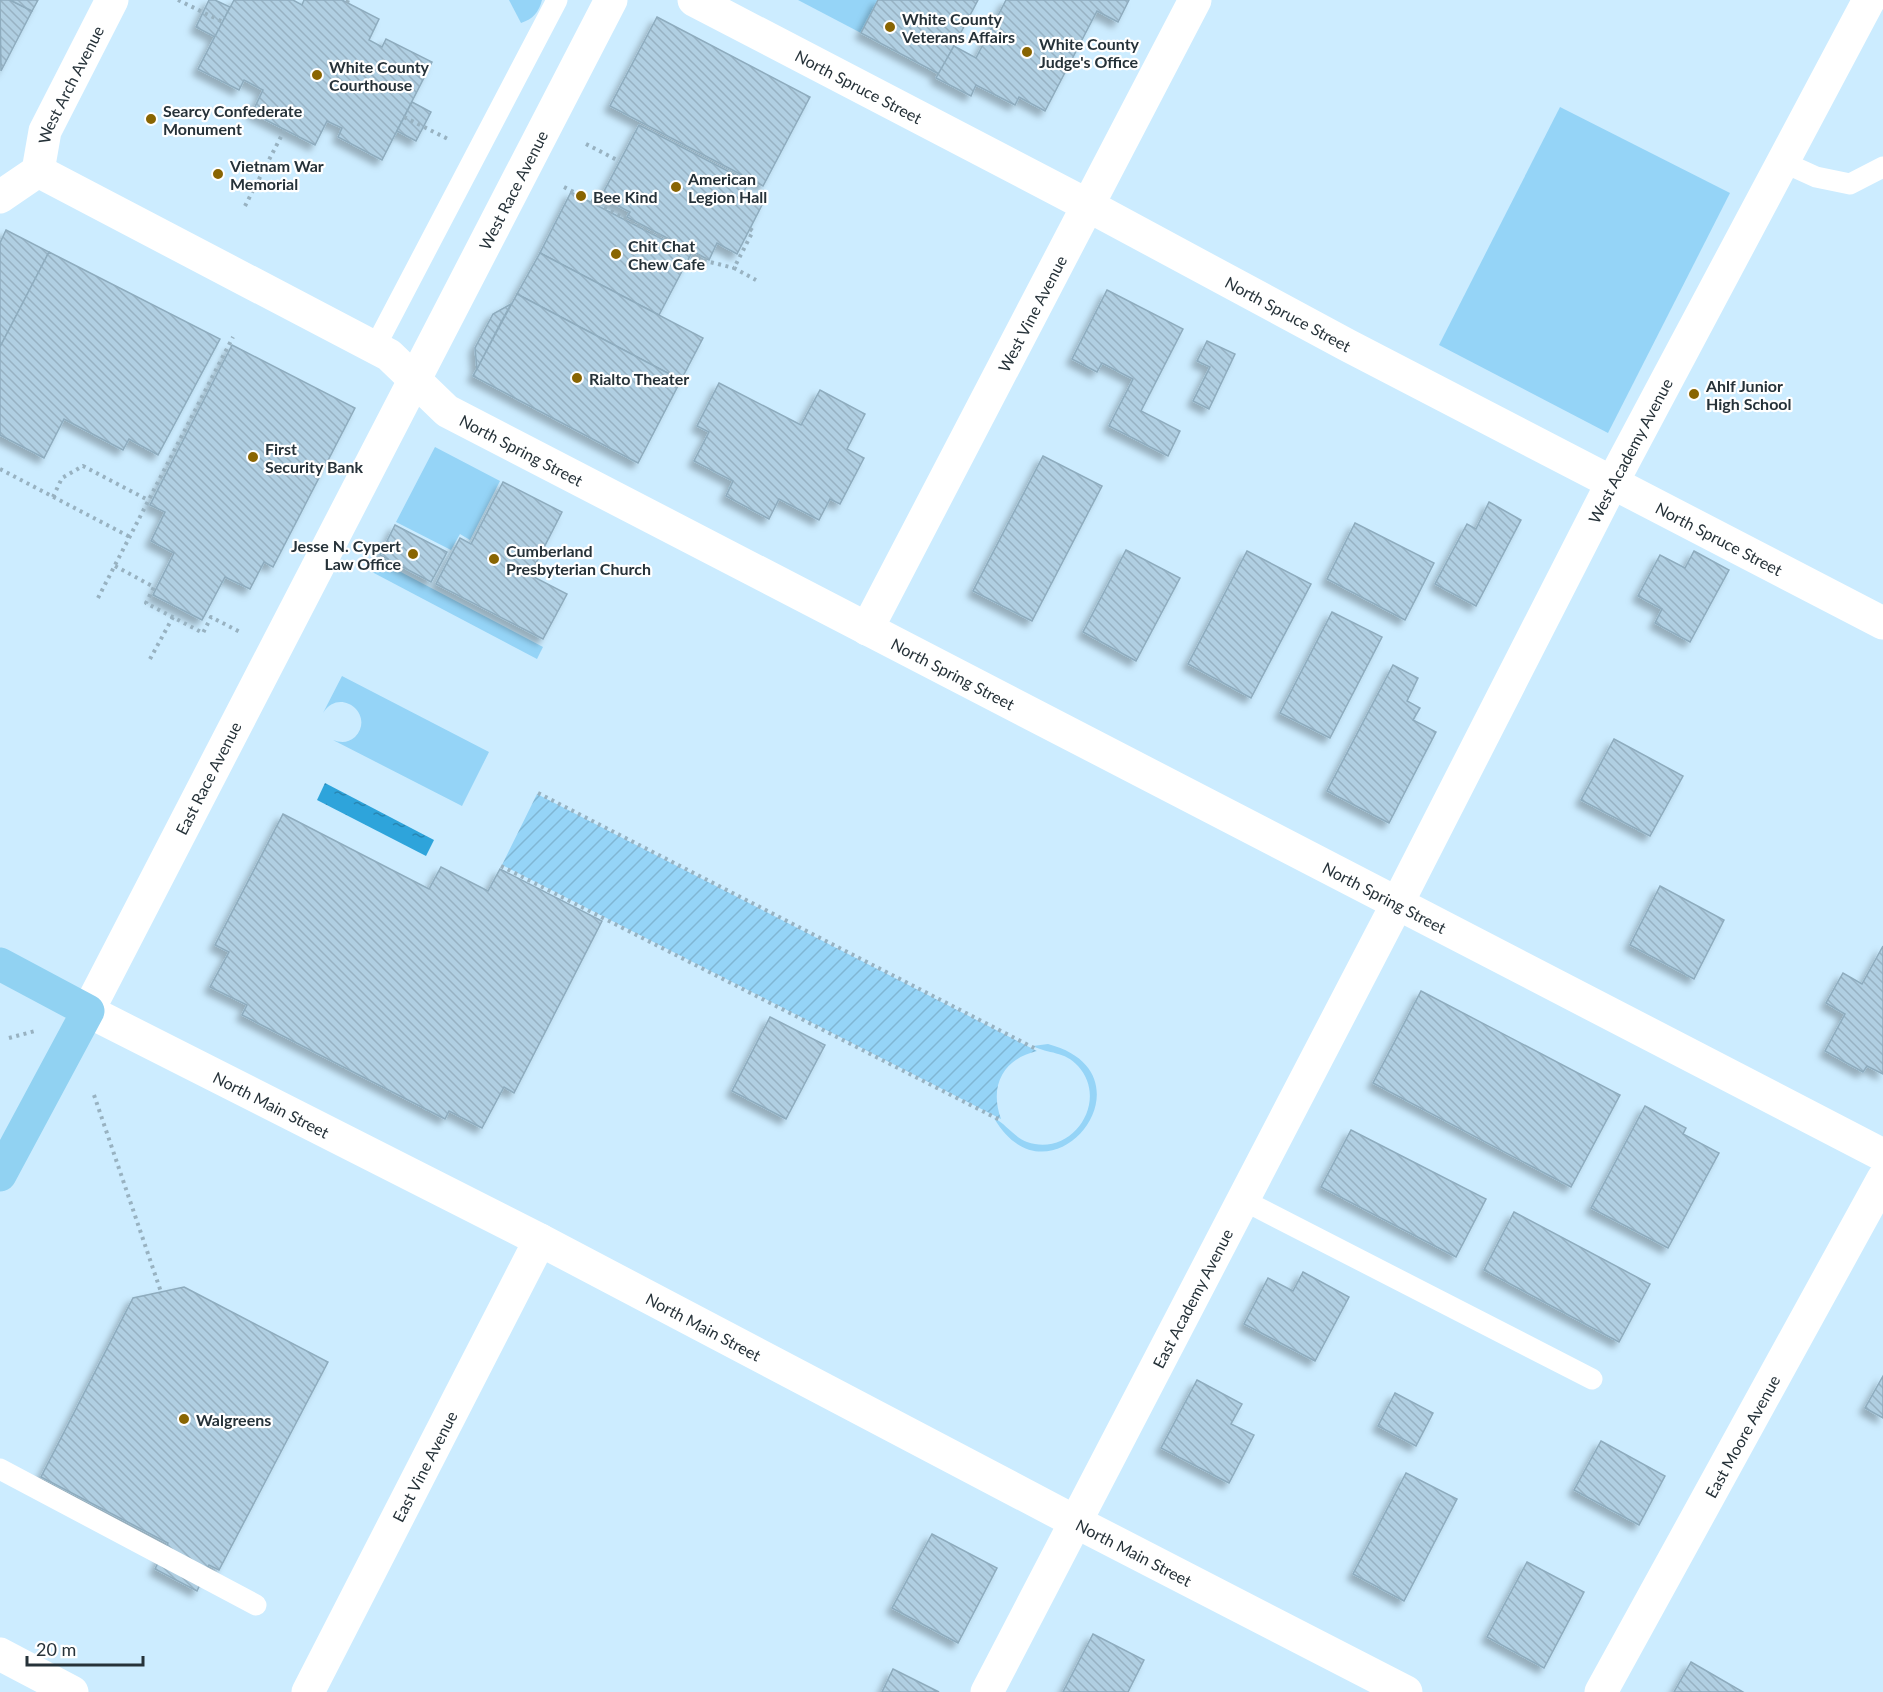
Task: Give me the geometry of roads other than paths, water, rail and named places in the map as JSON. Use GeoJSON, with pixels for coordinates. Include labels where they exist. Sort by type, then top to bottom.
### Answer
{"type":"FeatureCollection","features":[{"type":"Feature","properties":{"kind":"main road","name":"North Main Street"},"geometry":{"type":"LineString","coordinates":[[0,964],[88,1011]]}},
{"type":"Feature","properties":{"kind":"main road","name":"East Race Avenue"},"geometry":{"type":"LineString","coordinates":[[0,1175],[88,1011]]}},
{"type":"Feature","properties":{"kind":"street","name":"West Arch Avenue"},"geometry":{"type":"LineString","coordinates":[[38,171],[45,131],[112,0]]}},
{"type":"Feature","properties":{"kind":"street","name":"West Race Avenue"},"geometry":{"type":"LineString","coordinates":[[415,380],[611,0]]}},
{"type":"Feature","properties":{"kind":"street","name":"North Spruce Street"},"geometry":{"type":"LineString","coordinates":[[694,0],[1089,206],[1358,350],[1883,623]]}},
{"type":"Feature","properties":{"kind":"street","name":"West Vine Avenue"},"geometry":{"type":"LineString","coordinates":[[867,629],[1195,0]]}},
{"type":"Feature","properties":{"kind":"street","name":"West Academy Avenue"},"geometry":{"type":"LineString","coordinates":[[1397,904],[1612,483],[1869,0]]}},
{"type":"Feature","properties":{"kind":"street"},"geometry":{"type":"LineString","coordinates":[[0,197],[38,171]]}},
{"type":"Feature","properties":{"kind":"street","name":"North Spring Street"},"geometry":{"type":"LineString","coordinates":[[38,171],[389,355],[447,411],[1883,1155]]}},
{"type":"Feature","properties":{"kind":"street","name":"East Race Avenue"},"geometry":{"type":"LineString","coordinates":[[88,1011],[415,380]]}},
{"type":"Feature","properties":{"kind":"street","name":"East Academy Avenue"},"geometry":{"type":"LineString","coordinates":[[987,1692],[1397,904]]}},
{"type":"Feature","properties":{"kind":"street","name":"North Main Street"},"geometry":{"type":"LineString","coordinates":[[88,1011],[540,1240],[1076,1522],[1406,1692]]}},
{"type":"Feature","properties":{"kind":"street","name":"East Moore Avenue"},"geometry":{"type":"LineString","coordinates":[[1601,1692],[1883,1179]]}},
{"type":"Feature","properties":{"kind":"street","name":"East Vine Avenue"},"geometry":{"type":"LineString","coordinates":[[308,1692],[540,1240]]}},
{"type":"Feature","properties":{"kind":"street"},"geometry":{"type":"LineString","coordinates":[[0,1654],[72,1692]]}},
{"type":"Feature","properties":{"kind":"lane"},"geometry":{"type":"LineString","coordinates":[[375,347],[556,0]]}},
{"type":"Feature","properties":{"kind":"lane"},"geometry":{"type":"LineString","coordinates":[[1784,162],[1816,177],[1850,184],[1883,167]]}},
{"type":"Feature","properties":{"kind":"lane"},"geometry":{"type":"LineString","coordinates":[[1243,1200],[1592,1379]]}},
{"type":"Feature","properties":{"kind":"lane"},"geometry":{"type":"LineString","coordinates":[[0,1469],[256,1605]]}},
{"type":"Feature","properties":{"kind":"water"},"geometry":{"type":"Polygon","coordinates":[[[325,783],[434,840],[426,856],[317,800],[325,783]]]}},
{"type":"Feature","properties":{"kind":"place","name":"White County Veterans Affairs"},"geometry":{"type":"Point","coordinates":[890,27]}},
{"type":"Feature","properties":{"kind":"place","name":"White County Judge's Office"},"geometry":{"type":"Point","coordinates":[1027,52]}},
{"type":"Feature","properties":{"kind":"place","name":"White County Courthouse"},"geometry":{"type":"Point","coordinates":[317,75]}},
{"type":"Feature","properties":{"kind":"place","name":"Searcy Confederate Monument"},"geometry":{"type":"Point","coordinates":[151,119]}},
{"type":"Feature","properties":{"kind":"place","name":"Vietnam War Memorial"},"geometry":{"type":"Point","coordinates":[218,174]}},
{"type":"Feature","properties":{"kind":"place","name":"American Legion Hall"},"geometry":{"type":"Point","coordinates":[676,187]}},
{"type":"Feature","properties":{"kind":"place","name":"Bee Kind"},"geometry":{"type":"Point","coordinates":[581,196]}},
{"type":"Feature","properties":{"kind":"place","name":"Chit Chat Chew Cafe"},"geometry":{"type":"Point","coordinates":[616,254]}},
{"type":"Feature","properties":{"kind":"place","name":"Rialto Theater"},"geometry":{"type":"Point","coordinates":[577,378]}},
{"type":"Feature","properties":{"kind":"place","name":"Ahlf Junior High School"},"geometry":{"type":"Point","coordinates":[1694,394]}},
{"type":"Feature","properties":{"kind":"place","name":"First Security Bank"},"geometry":{"type":"Point","coordinates":[253,457]}},
{"type":"Feature","properties":{"kind":"place","name":"Jesse N. Cypert Law Office"},"geometry":{"type":"Point","coordinates":[413,554]}},
{"type":"Feature","properties":{"kind":"place","name":"Cumberland Presbyterian Church"},"geometry":{"type":"Point","coordinates":[494,559]}},
{"type":"Feature","properties":{"kind":"place","name":"Walgreens"},"geometry":{"type":"Point","coordinates":[184,1419]}}]}
